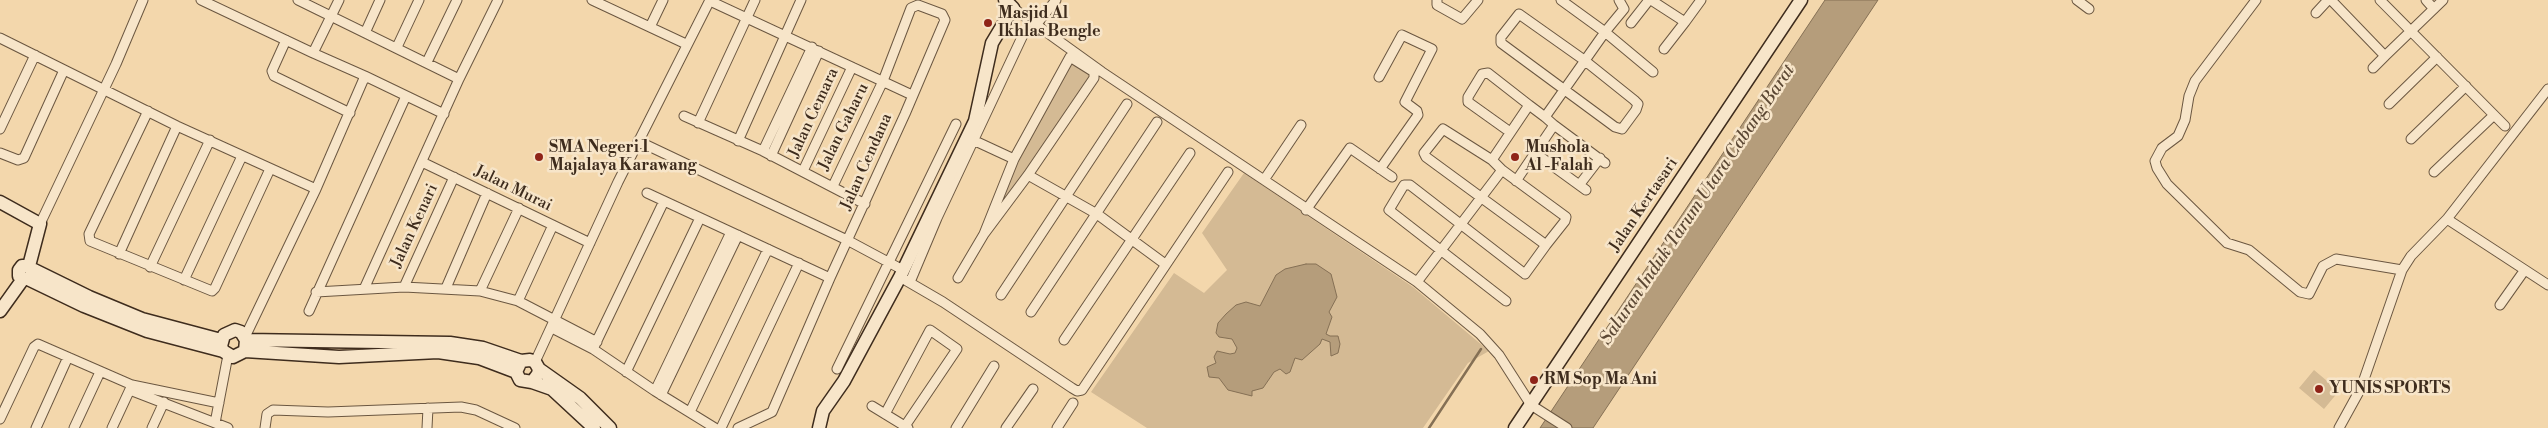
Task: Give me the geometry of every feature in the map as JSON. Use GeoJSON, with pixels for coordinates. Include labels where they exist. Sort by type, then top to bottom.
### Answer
{"type":"FeatureCollection","features":[{"type":"Feature","properties":{"kind":"street"},"geometry":{"type":"LineString","coordinates":[[0,311],[28,273],[40,224],[104,89],[143,0]]}},
{"type":"Feature","properties":{"kind":"street"},"geometry":{"type":"LineString","coordinates":[[201,0],[444,114]]}},
{"type":"Feature","properties":{"kind":"street"},"geometry":{"type":"LineString","coordinates":[[300,0],[459,79]]}},
{"type":"Feature","properties":{"kind":"street"},"geometry":{"type":"LineString","coordinates":[[313,53],[339,0]]}},
{"type":"Feature","properties":{"kind":"street"},"geometry":{"type":"LineString","coordinates":[[365,33],[380,0]]}},
{"type":"Feature","properties":{"kind":"street"},"geometry":{"type":"LineString","coordinates":[[397,47],[419,0]]}},
{"type":"Feature","properties":{"kind":"street"},"geometry":{"type":"LineString","coordinates":[[427,62],[457,0]]}},
{"type":"Feature","properties":{"kind":"street"},"geometry":{"type":"LineString","coordinates":[[364,289],[459,79],[498,0]]}},
{"type":"Feature","properties":{"kind":"street"},"geometry":{"type":"LineString","coordinates":[[592,0],[686,44]]}},
{"type":"Feature","properties":{"kind":"street"},"geometry":{"type":"LineString","coordinates":[[650,27],[663,0]]}},
{"type":"Feature","properties":{"kind":"street"},"geometry":{"type":"LineString","coordinates":[[594,428],[552,390],[532,382],[520,380],[543,336],[554,324],[638,142],[686,44],[710,0],[912,95]]}},
{"type":"Feature","properties":{"kind":"street"},"geometry":{"type":"LineString","coordinates":[[698,123],[755,0]]}},
{"type":"Feature","properties":{"kind":"street"},"geometry":{"type":"LineString","coordinates":[[738,140],[801,0]]}},
{"type":"Feature","properties":{"kind":"street"},"geometry":{"type":"LineString","coordinates":[[1036,25],[1056,0]]}},
{"type":"Feature","properties":{"kind":"street"},"geometry":{"type":"LineString","coordinates":[[1437,0],[1437,5],[1462,19],[1478,0]]}},
{"type":"Feature","properties":{"kind":"street"},"geometry":{"type":"LineString","coordinates":[[1561,0],[1605,32],[1653,72]]}},
{"type":"Feature","properties":{"kind":"street"},"geometry":{"type":"LineString","coordinates":[[1545,117],[1584,60],[1624,9],[1619,0]]}},
{"type":"Feature","properties":{"kind":"street"},"geometry":{"type":"LineString","coordinates":[[1631,23],[1650,0],[1685,22]]}},
{"type":"Feature","properties":{"kind":"street"},"geometry":{"type":"LineString","coordinates":[[1664,49],[1701,0]]}},
{"type":"Feature","properties":{"kind":"street","name":"Jalan Kertasari"},"geometry":{"type":"LineString","coordinates":[[1515,428],[1801,0]]}},
{"type":"Feature","properties":{"kind":"street"},"geometry":{"type":"LineString","coordinates":[[2077,0],[2089,9]]}},
{"type":"Feature","properties":{"kind":"street"},"geometry":{"type":"LineString","coordinates":[[2256,0],[2194,81],[2185,120],[2178,136],[2162,148],[2156,161],[2157,168],[2167,184],[2227,243],[2249,250],[2300,292],[2309,294],[2323,266],[2336,259],[2402,270]]}},
{"type":"Feature","properties":{"kind":"street"},"geometry":{"type":"LineString","coordinates":[[2316,13],[2330,0],[2385,56]]}},
{"type":"Feature","properties":{"kind":"street"},"geometry":{"type":"LineString","coordinates":[[2380,0],[2505,126]]}},
{"type":"Feature","properties":{"kind":"street"},"geometry":{"type":"LineString","coordinates":[[2426,0],[2434,9]]}},
{"type":"Feature","properties":{"kind":"street"},"geometry":{"type":"LineString","coordinates":[[2373,68],[2443,0]]}},
{"type":"Feature","properties":{"kind":"street"},"geometry":{"type":"LineString","coordinates":[[904,276],[975,121],[992,42],[1009,4],[1102,72],[1306,210],[1417,282],[1480,334],[1499,355],[1530,404],[1567,428]]}},
{"type":"Feature","properties":{"kind":"street","name":"Jalan Gaharu"},"geometry":{"type":"LineString","coordinates":[[832,186],[883,81],[911,8],[918,5],[942,14],[945,20],[912,95]]}},
{"type":"Feature","properties":{"kind":"street"},"geometry":{"type":"LineString","coordinates":[[1516,15],[1524,15],[1638,104],[1622,129],[1615,128],[1563,89],[1501,44],[1501,37],[1516,15]]}},
{"type":"Feature","properties":{"kind":"street"},"geometry":{"type":"LineString","coordinates":[[811,428],[844,381],[904,276],[973,140],[1023,35]]}},
{"type":"Feature","properties":{"kind":"street"},"geometry":{"type":"LineString","coordinates":[[1380,78],[1402,35],[1432,49],[1405,102],[1417,111],[1418,115],[1380,169]]}},
{"type":"Feature","properties":{"kind":"street"},"geometry":{"type":"LineString","coordinates":[[286,40],[272,71],[274,76],[350,114]]}},
{"type":"Feature","properties":{"kind":"street"},"geometry":{"type":"LineString","coordinates":[[1,41],[35,55],[177,126],[316,189]]}},
{"type":"Feature","properties":{"kind":"street"},"geometry":{"type":"LineString","coordinates":[[762,151],[816,49]]}},
{"type":"Feature","properties":{"kind":"street"},"geometry":{"type":"LineString","coordinates":[[771,156],[816,49]]}},
{"type":"Feature","properties":{"kind":"street"},"geometry":{"type":"LineString","coordinates":[[0,129],[35,55]]}},
{"type":"Feature","properties":{"kind":"street"},"geometry":{"type":"LineString","coordinates":[[2390,104],[2437,57]]}},
{"type":"Feature","properties":{"kind":"street"},"geometry":{"type":"LineString","coordinates":[[958,278],[984,234],[1028,175],[1094,78],[1094,72],[1070,58],[1014,159],[984,234]]}},
{"type":"Feature","properties":{"kind":"street","name":"Jalan Cemara"},"geometry":{"type":"LineString","coordinates":[[804,171],[852,67]]}},
{"type":"Feature","properties":{"kind":"street"},"geometry":{"type":"LineString","coordinates":[[0,153],[18,160],[24,158],[64,70]]}},
{"type":"Feature","properties":{"kind":"street"},"geometry":{"type":"LineString","coordinates":[[1510,132],[1468,102],[1468,97],[1482,74],[1488,74],[1602,160],[1583,187],[1535,153]]}},
{"type":"Feature","properties":{"kind":"street"},"geometry":{"type":"LineString","coordinates":[[28,273],[114,313],[224,349],[239,356],[350,114],[365,76]]}},
{"type":"Feature","properties":{"kind":"street"},"geometry":{"type":"LineString","coordinates":[[2410,139],[2466,86]]}},
{"type":"Feature","properties":{"kind":"street"},"geometry":{"type":"LineString","coordinates":[[2339,428],[2361,388],[2402,270],[2411,256],[2446,219],[2548,89]]}},
{"type":"Feature","properties":{"kind":"street","name":"Jalan Cendana"},"geometry":{"type":"LineString","coordinates":[[738,428],[772,412],[912,95]]}},
{"type":"Feature","properties":{"kind":"street"},"geometry":{"type":"LineString","coordinates":[[309,311],[406,96]]}},
{"type":"Feature","properties":{"kind":"street"},"geometry":{"type":"LineString","coordinates":[[1001,295],[1127,104]]}},
{"type":"Feature","properties":{"kind":"street"},"geometry":{"type":"LineString","coordinates":[[1492,160],[1530,105]]}},
{"type":"Feature","properties":{"kind":"street"},"geometry":{"type":"LineString","coordinates":[[148,111],[88,237],[90,241],[208,290],[215,288],[270,169]]}},
{"type":"Feature","properties":{"kind":"street"},"geometry":{"type":"LineString","coordinates":[[2434,172],[2494,115]]}},
{"type":"Feature","properties":{"kind":"street"},"geometry":{"type":"LineString","coordinates":[[684,116],[804,171],[865,204]]}},
{"type":"Feature","properties":{"kind":"street"},"geometry":{"type":"LineString","coordinates":[[1031,312],[1157,122]]}},
{"type":"Feature","properties":{"kind":"street"},"geometry":{"type":"LineString","coordinates":[[837,369],[956,124]]}},
{"type":"Feature","properties":{"kind":"street"},"geometry":{"type":"LineString","coordinates":[[1516,180],[1554,125]]}},
{"type":"Feature","properties":{"kind":"street"},"geometry":{"type":"LineString","coordinates":[[119,254],[177,126]]}},
{"type":"Feature","properties":{"kind":"street"},"geometry":{"type":"LineString","coordinates":[[1264,180],[1301,126]]}},
{"type":"Feature","properties":{"kind":"street"},"geometry":{"type":"LineString","coordinates":[[1506,301],[1390,212],[1389,207],[1404,185],[1410,185],[1524,274],[1565,221],[1566,217],[1502,170],[1492,160],[1443,129],[1424,154],[1426,157],[1546,245]]}},
{"type":"Feature","properties":{"kind":"street"},"geometry":{"type":"LineString","coordinates":[[150,267],[210,140]]}},
{"type":"Feature","properties":{"kind":"street"},"geometry":{"type":"LineString","coordinates":[[973,140],[1014,159]]}},
{"type":"Feature","properties":{"kind":"street"},"geometry":{"type":"LineString","coordinates":[[638,142],[889,261],[904,276],[1077,391],[1082,390],[1228,172]]}},
{"type":"Feature","properties":{"kind":"street"},"geometry":{"type":"LineString","coordinates":[[1306,210],[1350,148],[1392,177]]}},
{"type":"Feature","properties":{"kind":"street"},"geometry":{"type":"LineString","coordinates":[[1064,340],[1190,153]]}},
{"type":"Feature","properties":{"kind":"street"},"geometry":{"type":"LineString","coordinates":[[184,280],[242,156]]}},
{"type":"Feature","properties":{"kind":"street","name":"Jalan Murai"},"geometry":{"type":"LineString","coordinates":[[422,162],[590,243]]}},
{"type":"Feature","properties":{"kind":"street"},"geometry":{"type":"LineString","coordinates":[[1417,282],[1461,223],[1483,198],[1502,170]]}},
{"type":"Feature","properties":{"kind":"street"},"geometry":{"type":"LineString","coordinates":[[1028,175],[1097,214],[1165,264]]}},
{"type":"Feature","properties":{"kind":"street","name":"Jalan Kenari"},"geometry":{"type":"LineString","coordinates":[[404,287],[454,177]]}},
{"type":"Feature","properties":{"kind":"street"},"geometry":{"type":"LineString","coordinates":[[446,288],[487,192]]}},
{"type":"Feature","properties":{"kind":"street"},"geometry":{"type":"LineString","coordinates":[[647,194],[830,278]]}},
{"type":"Feature","properties":{"kind":"street"},"geometry":{"type":"LineString","coordinates":[[595,345],[664,201]]}},
{"type":"Feature","properties":{"kind":"street"},"geometry":{"type":"LineString","coordinates":[[0,202],[40,224]]}},
{"type":"Feature","properties":{"kind":"street"},"geometry":{"type":"LineString","coordinates":[[480,291],[519,208]]}},
{"type":"Feature","properties":{"kind":"street"},"geometry":{"type":"LineString","coordinates":[[626,372],[700,218]]}},
{"type":"Feature","properties":{"kind":"street"},"geometry":{"type":"LineString","coordinates":[[2446,219],[2524,271],[2548,284]]}},
{"type":"Feature","properties":{"kind":"street"},"geometry":{"type":"LineString","coordinates":[[518,300],[553,225]]}},
{"type":"Feature","properties":{"kind":"street"},"geometry":{"type":"LineString","coordinates":[[658,393],[734,234]]}},
{"type":"Feature","properties":{"kind":"street"},"geometry":{"type":"LineString","coordinates":[[690,412],[768,249]]}},
{"type":"Feature","properties":{"kind":"street"},"geometry":{"type":"LineString","coordinates":[[721,428],[799,263]]}},
{"type":"Feature","properties":{"kind":"street"},"geometry":{"type":"LineString","coordinates":[[2500,305],[2524,271]]}},
{"type":"Feature","properties":{"kind":"street"},"geometry":{"type":"LineString","coordinates":[[316,292],[404,287],[446,288],[480,291],[518,300],[554,324],[595,345],[626,372],[714,428]]}},
{"type":"Feature","properties":{"kind":"street"},"geometry":{"type":"LineString","coordinates":[[215,423],[219,403],[224,334],[235,330],[245,343],[339,357],[438,347],[480,358],[528,365],[580,398],[610,428]]}},
{"type":"Feature","properties":{"kind":"street"},"geometry":{"type":"LineString","coordinates":[[872,406],[906,427],[957,349],[930,330],[885,414]]}},
{"type":"Feature","properties":{"kind":"street"},"geometry":{"type":"LineString","coordinates":[[0,419],[36,345],[40,344],[131,388],[228,428]]}},
{"type":"Feature","properties":{"kind":"street"},"geometry":{"type":"LineString","coordinates":[[36,428],[68,357]]}},
{"type":"Feature","properties":{"kind":"street"},"geometry":{"type":"LineString","coordinates":[[528,365],[538,374],[532,382]]}},
{"type":"Feature","properties":{"kind":"street"},"geometry":{"type":"LineString","coordinates":[[956,428],[994,366]]}},
{"type":"Feature","properties":{"kind":"street"},"geometry":{"type":"LineString","coordinates":[[74,428],[100,372]]}},
{"type":"Feature","properties":{"kind":"street"},"geometry":{"type":"LineString","coordinates":[[828,428],[844,381]]}},
{"type":"Feature","properties":{"kind":"street"},"geometry":{"type":"LineString","coordinates":[[131,388],[219,403]]}},
{"type":"Feature","properties":{"kind":"street"},"geometry":{"type":"LineString","coordinates":[[112,428],[131,388]]}},
{"type":"Feature","properties":{"kind":"street"},"geometry":{"type":"LineString","coordinates":[[1006,428],[1033,389]]}},
{"type":"Feature","properties":{"kind":"street"},"geometry":{"type":"LineString","coordinates":[[152,428],[164,402]]}},
{"type":"Feature","properties":{"kind":"street"},"geometry":{"type":"LineString","coordinates":[[1057,428],[1073,404]]}},
{"type":"Feature","properties":{"kind":"street"},"geometry":{"type":"LineString","coordinates":[[265,428],[267,414],[273,410],[328,412],[461,407],[476,410],[515,428]]}},
{"type":"Feature","properties":{"kind":"street"},"geometry":{"type":"LineString","coordinates":[[427,428],[428,408]]}},
{"type":"Feature","properties":{"kind":"street"},"geometry":{"type":"LineString","coordinates":[[819,428],[823,411]]}},
{"type":"Feature","properties":{"kind":"shaded area"},"geometry":{"type":"Polygon","coordinates":[[[1069,62],[1092,76],[997,214],[1009,181],[1069,62]]]}},
{"type":"Feature","properties":{"kind":"shaded area"},"geometry":{"type":"Polygon","coordinates":[[[1244,173],[1413,287],[1489,351],[1468,363],[1423,428],[1147,428],[1091,392],[1174,273],[1204,293],[1227,270],[1202,233],[1244,173]]]}},
{"type":"Feature","properties":{"kind":"shaded area","name":"YUNIS SPORTS"},"geometry":{"type":"Polygon","coordinates":[[[2314,370],[2339,391],[2324,409],[2299,388],[2314,370]]]}},
{"type":"Feature","properties":{"kind":"water","name":"Saluran Induk Tarum Utara Cabang Barat"},"geometry":{"type":"Polygon","coordinates":[[[1825,0],[1878,0],[1593,428],[1540,428],[1825,0]]]}},
{"type":"Feature","properties":{"kind":"water"},"geometry":{"type":"Polygon","coordinates":[[[1306,264],[1316,264],[1331,274],[1337,297],[1329,312],[1332,317],[1326,334],[1338,336],[1340,344],[1338,353],[1331,356],[1330,342],[1322,339],[1320,344],[1302,360],[1295,358],[1290,372],[1286,374],[1280,369],[1274,372],[1263,388],[1252,391],[1252,396],[1228,390],[1219,378],[1209,377],[1207,367],[1216,363],[1214,357],[1217,351],[1230,354],[1235,353],[1237,348],[1232,339],[1219,337],[1216,333],[1218,323],[1236,305],[1246,302],[1260,306],[1276,275],[1285,269],[1306,264]]]}},
{"type":"Feature","properties":{"kind":"waterway"},"geometry":{"type":"LineString","coordinates":[[1429,428],[1481,349]]}},
{"type":"Feature","properties":{"kind":"place","name":"Masjid Al Ikhlas Bengle"},"geometry":{"type":"Point","coordinates":[988,23]}},
{"type":"Feature","properties":{"kind":"place","name":"SMA Negeri 1 Majalaya Karawang"},"geometry":{"type":"Point","coordinates":[539,157]}},
{"type":"Feature","properties":{"kind":"place","name":"Mushola Al -Falah"},"geometry":{"type":"Point","coordinates":[1515,157]}},
{"type":"Feature","properties":{"kind":"place","name":"RM Sop Ma Ani"},"geometry":{"type":"Point","coordinates":[1534,380]}},
{"type":"Feature","properties":{"kind":"place","name":"YUNIS SPORTS"},"geometry":{"type":"Point","coordinates":[2319,389]}}]}
